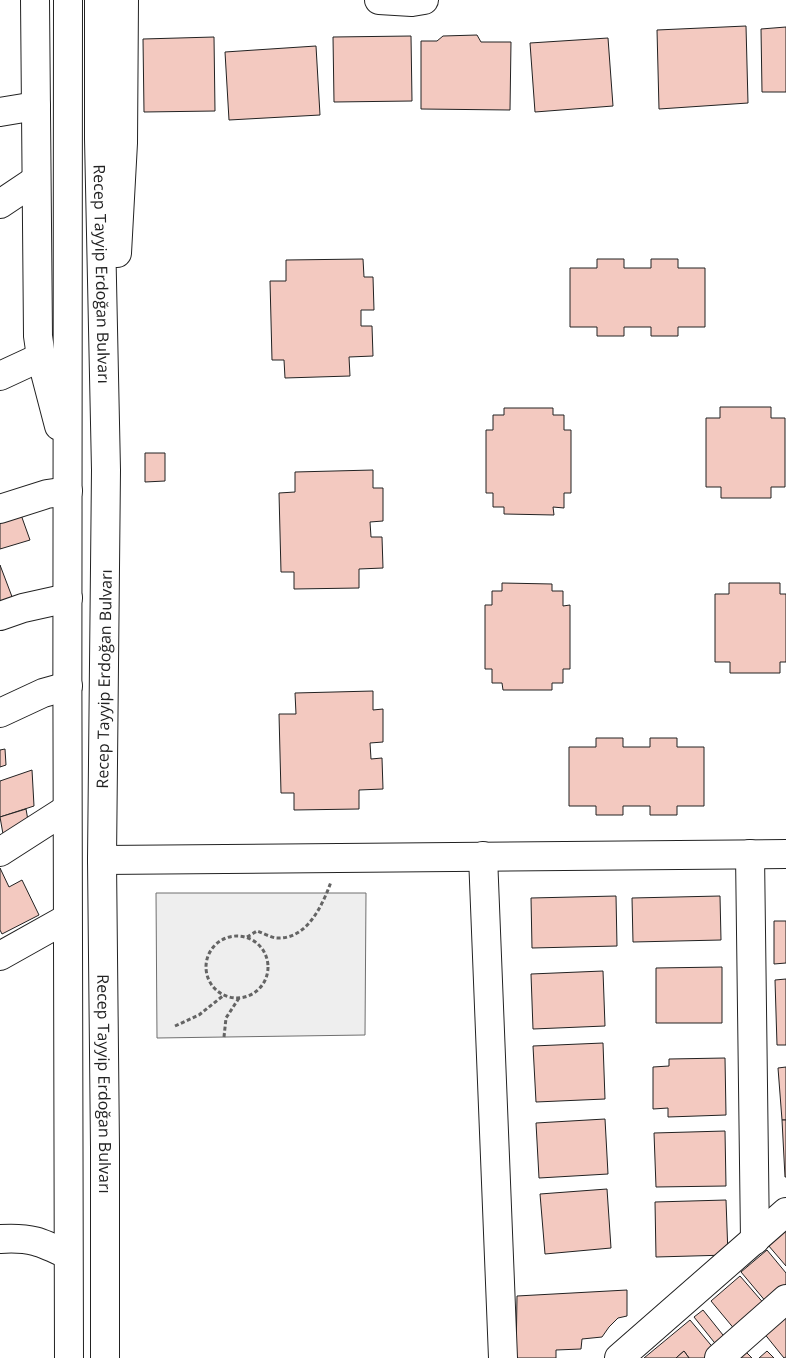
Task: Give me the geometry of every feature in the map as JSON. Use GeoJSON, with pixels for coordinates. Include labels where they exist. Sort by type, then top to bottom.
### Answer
{"type":"FeatureCollection","features":[{"type":"Feature","properties":{"kind":"main road"},"geometry":{"type":"LineString","coordinates":[[35,0],[38,336],[41,358],[68,458]]}},
{"type":"Feature","properties":{"kind":"main road","name":"Recep Tayyip Erdoğan Bulvarı"},"geometry":{"type":"LineString","coordinates":[[68,0],[66,919],[69,1358]]}},
{"type":"Feature","properties":{"kind":"main road","name":"Recep Tayyip Erdoğan Bulvarı"},"geometry":{"type":"LineString","coordinates":[[99,0],[99,140],[106,470],[102,860],[105,1358]]}},
{"type":"Feature","properties":{"kind":"main road"},"geometry":{"type":"LineString","coordinates":[[106,470],[124,143],[124,0]]}},
{"type":"Feature","properties":{"kind":"main road"},"geometry":{"type":"LineString","coordinates":[[378,0],[416,1]]}},
{"type":"Feature","properties":{"kind":"main road"},"geometry":{"type":"LineString","coordinates":[[0,112],[36,106]]}},
{"type":"Feature","properties":{"kind":"main road"},"geometry":{"type":"LineString","coordinates":[[0,204],[36,180]]}},
{"type":"Feature","properties":{"kind":"main road"},"geometry":{"type":"LineString","coordinates":[[0,376],[41,358]]}},
{"type":"Feature","properties":{"kind":"main road"},"geometry":{"type":"LineString","coordinates":[[0,509],[47,494],[68,491]]}},
{"type":"Feature","properties":{"kind":"main road"},"geometry":{"type":"LineString","coordinates":[[0,616],[23,608],[68,598]]}},
{"type":"Feature","properties":{"kind":"main road"},"geometry":{"type":"LineString","coordinates":[[0,713],[42,693],[68,686]]}},
{"type":"Feature","properties":{"kind":"main road"},"geometry":{"type":"LineString","coordinates":[[0,852],[67,809]]}},
{"type":"Feature","properties":{"kind":"main road"},"geometry":{"type":"LineString","coordinates":[[750,854],[755,1240]]}},
{"type":"Feature","properties":{"kind":"main road"},"geometry":{"type":"LineString","coordinates":[[102,860],[786,854]]}},
{"type":"Feature","properties":{"kind":"main road"},"geometry":{"type":"LineString","coordinates":[[484,856],[503,1358]]}},
{"type":"Feature","properties":{"kind":"main road"},"geometry":{"type":"LineString","coordinates":[[0,956],[66,919]]}},
{"type":"Feature","properties":{"kind":"main road"},"geometry":{"type":"LineString","coordinates":[[619,1358],[786,1212]]}},
{"type":"Feature","properties":{"kind":"main road"},"geometry":{"type":"LineString","coordinates":[[0,1239],[20,1238],[42,1242],[68,1256]]}},
{"type":"Feature","properties":{"kind":"main road"},"geometry":{"type":"LineString","coordinates":[[719,1358],[786,1299]]}},
{"type":"Feature","properties":{"kind":"path"},"geometry":{"type":"LineString","coordinates":[[246,937],[257,931],[275,938],[289,937],[305,928],[322,904],[332,880]]}},
{"type":"Feature","properties":{"kind":"path"},"geometry":{"type":"LineString","coordinates":[[246,937],[256,943],[263,951],[267,961],[268,972],[258,991],[249,996],[239,998],[224,995],[209,982],[206,972],[208,956],[217,943],[226,938],[246,937]]}},
{"type":"Feature","properties":{"kind":"path"},"geometry":{"type":"LineString","coordinates":[[175,1026],[199,1015],[224,995]]}},
{"type":"Feature","properties":{"kind":"path"},"geometry":{"type":"LineString","coordinates":[[224,1037],[226,1018],[239,998]]}},
{"type":"Feature","properties":{"kind":"shaded area"},"geometry":{"type":"Polygon","coordinates":[[[156,893],[366,893],[365,1035],[157,1038],[156,893]]]}},
{"type":"Feature","properties":{"kind":"building"},"geometry":{"type":"Polygon","coordinates":[[[746,26],[748,103],[659,109],[657,30],[746,26]]]}},
{"type":"Feature","properties":{"kind":"building"},"geometry":{"type":"Polygon","coordinates":[[[786,27],[786,92],[762,92],[761,29],[786,27]]]}},
{"type":"Feature","properties":{"kind":"building"},"geometry":{"type":"Polygon","coordinates":[[[477,35],[481,42],[511,42],[510,110],[421,109],[421,41],[437,41],[443,36],[477,35]]]}},
{"type":"Feature","properties":{"kind":"building"},"geometry":{"type":"Polygon","coordinates":[[[411,36],[412,101],[334,102],[333,37],[411,36]]]}},
{"type":"Feature","properties":{"kind":"building"},"geometry":{"type":"Polygon","coordinates":[[[214,37],[215,111],[144,112],[143,39],[214,37]]]}},
{"type":"Feature","properties":{"kind":"building"},"geometry":{"type":"Polygon","coordinates":[[[608,38],[613,106],[535,112],[530,43],[608,38]]]}},
{"type":"Feature","properties":{"kind":"building"},"geometry":{"type":"Polygon","coordinates":[[[316,46],[320,115],[229,120],[225,52],[316,46]]]}},
{"type":"Feature","properties":{"kind":"building"},"geometry":{"type":"Polygon","coordinates":[[[363,259],[364,277],[373,277],[374,310],[361,310],[361,326],[372,326],[373,356],[349,357],[350,376],[285,378],[284,360],[272,360],[270,281],[286,281],[286,260],[363,259]]]}},
{"type":"Feature","properties":{"kind":"building"},"geometry":{"type":"Polygon","coordinates":[[[597,259],[624,259],[624,268],[651,268],[651,259],[678,259],[678,268],[705,268],[705,327],[678,327],[678,336],[651,336],[651,327],[624,327],[624,336],[597,336],[597,327],[570,327],[570,268],[597,268],[597,259]]]}},
{"type":"Feature","properties":{"kind":"building"},"geometry":{"type":"Polygon","coordinates":[[[720,407],[771,407],[771,418],[785,418],[785,487],[771,487],[771,498],[721,498],[721,487],[706,487],[706,418],[720,418],[720,407]]]}},
{"type":"Feature","properties":{"kind":"building"},"geometry":{"type":"Polygon","coordinates":[[[504,408],[553,408],[553,415],[564,415],[564,430],[571,430],[571,493],[564,493],[564,508],[553,507],[554,515],[504,514],[504,507],[493,507],[493,493],[486,493],[486,430],[493,430],[493,415],[504,415],[504,408]]]}},
{"type":"Feature","properties":{"kind":"building"},"geometry":{"type":"Polygon","coordinates":[[[145,453],[165,453],[165,481],[145,482],[145,453]]]}},
{"type":"Feature","properties":{"kind":"building"},"geometry":{"type":"Polygon","coordinates":[[[373,470],[373,488],[383,488],[383,521],[370,522],[371,537],[382,537],[383,568],[359,569],[359,588],[294,589],[294,572],[281,572],[279,493],[295,492],[295,472],[373,470]]]}},
{"type":"Feature","properties":{"kind":"building"},"geometry":{"type":"Polygon","coordinates":[[[20,512],[30,540],[0,549],[0,519],[20,512]]]}},
{"type":"Feature","properties":{"kind":"building"},"geometry":{"type":"Polygon","coordinates":[[[0,565],[14,602],[0,607],[0,565]]]}},
{"type":"Feature","properties":{"kind":"building"},"geometry":{"type":"Polygon","coordinates":[[[502,583],[552,584],[552,591],[563,591],[563,606],[570,605],[570,669],[563,669],[563,683],[552,683],[552,690],[503,690],[502,683],[492,683],[492,669],[485,669],[485,605],[492,605],[492,591],[502,591],[502,583]]]}},
{"type":"Feature","properties":{"kind":"building"},"geometry":{"type":"Polygon","coordinates":[[[729,583],[780,583],[780,594],[786,594],[786,662],[780,662],[780,673],[730,673],[730,662],[715,662],[715,594],[729,594],[729,583]]]}},
{"type":"Feature","properties":{"kind":"building"},"geometry":{"type":"Polygon","coordinates":[[[373,691],[373,710],[383,709],[383,742],[370,743],[371,759],[382,758],[383,789],[359,790],[359,809],[294,810],[294,793],[281,793],[279,714],[296,714],[295,693],[373,691]]]}},
{"type":"Feature","properties":{"kind":"building"},"geometry":{"type":"Polygon","coordinates":[[[596,738],[623,738],[623,747],[650,747],[650,738],[677,738],[677,747],[704,747],[704,806],[677,806],[677,815],[650,815],[650,806],[623,806],[623,815],[596,815],[596,806],[569,806],[569,747],[596,747],[596,738]]]}},
{"type":"Feature","properties":{"kind":"building"},"geometry":{"type":"Polygon","coordinates":[[[5,749],[6,765],[0,767],[0,750],[5,749]]]}},
{"type":"Feature","properties":{"kind":"building"},"geometry":{"type":"Polygon","coordinates":[[[32,770],[34,806],[0,817],[0,781],[32,770]]]}},
{"type":"Feature","properties":{"kind":"building"},"geometry":{"type":"Polygon","coordinates":[[[26,809],[29,826],[0,843],[0,835],[3,834],[0,817],[26,809]]]}},
{"type":"Feature","properties":{"kind":"building"},"geometry":{"type":"Polygon","coordinates":[[[0,868],[9,887],[22,880],[39,915],[2,934],[0,930],[0,868]]]}},
{"type":"Feature","properties":{"kind":"building"},"geometry":{"type":"Polygon","coordinates":[[[616,896],[617,946],[532,948],[531,898],[616,896]]]}},
{"type":"Feature","properties":{"kind":"building"},"geometry":{"type":"Polygon","coordinates":[[[720,896],[721,940],[633,942],[632,898],[720,896]]]}},
{"type":"Feature","properties":{"kind":"building"},"geometry":{"type":"Polygon","coordinates":[[[774,921],[786,921],[786,963],[774,964],[774,921]]]}},
{"type":"Feature","properties":{"kind":"building"},"geometry":{"type":"Polygon","coordinates":[[[722,967],[722,1023],[656,1023],[656,968],[722,967]]]}},
{"type":"Feature","properties":{"kind":"building"},"geometry":{"type":"Polygon","coordinates":[[[603,971],[605,1026],[533,1029],[531,974],[603,971]]]}},
{"type":"Feature","properties":{"kind":"building"},"geometry":{"type":"Polygon","coordinates":[[[786,979],[786,1045],[777,1045],[775,980],[786,979]]]}},
{"type":"Feature","properties":{"kind":"building"},"geometry":{"type":"Polygon","coordinates":[[[603,1043],[605,1099],[536,1102],[533,1046],[603,1043]]]}},
{"type":"Feature","properties":{"kind":"building"},"geometry":{"type":"Polygon","coordinates":[[[725,1058],[726,1115],[668,1117],[668,1108],[653,1109],[653,1067],[669,1066],[669,1059],[725,1058]]]}},
{"type":"Feature","properties":{"kind":"building"},"geometry":{"type":"Polygon","coordinates":[[[786,1067],[786,1120],[782,1120],[778,1068],[786,1067]]]}},
{"type":"Feature","properties":{"kind":"building"},"geometry":{"type":"Polygon","coordinates":[[[605,1119],[608,1174],[539,1178],[536,1123],[605,1119]]]}},
{"type":"Feature","properties":{"kind":"building"},"geometry":{"type":"Polygon","coordinates":[[[782,1120],[786,1120],[786,1177],[785,1177],[782,1120]]]}},
{"type":"Feature","properties":{"kind":"building"},"geometry":{"type":"Polygon","coordinates":[[[725,1131],[726,1186],[656,1187],[654,1133],[725,1131]]]}},
{"type":"Feature","properties":{"kind":"building"},"geometry":{"type":"Polygon","coordinates":[[[607,1189],[611,1248],[545,1254],[540,1194],[607,1189]]]}},
{"type":"Feature","properties":{"kind":"building"},"geometry":{"type":"Polygon","coordinates":[[[726,1200],[728,1255],[656,1257],[655,1202],[726,1200]]]}},
{"type":"Feature","properties":{"kind":"building"},"geometry":{"type":"Polygon","coordinates":[[[786,1230],[786,1266],[768,1245],[786,1230]]]}},
{"type":"Feature","properties":{"kind":"building"},"geometry":{"type":"Polygon","coordinates":[[[767,1250],[786,1273],[786,1286],[767,1303],[741,1272],[767,1250]]]}},
{"type":"Feature","properties":{"kind":"building"},"geometry":{"type":"Polygon","coordinates":[[[740,1276],[766,1306],[736,1331],[711,1301],[740,1276]]]}},
{"type":"Feature","properties":{"kind":"building"},"geometry":{"type":"Polygon","coordinates":[[[627,1290],[627,1316],[618,1318],[602,1337],[582,1339],[581,1349],[556,1350],[556,1358],[516,1358],[517,1296],[627,1290]]]}},
{"type":"Feature","properties":{"kind":"building"},"geometry":{"type":"Polygon","coordinates":[[[786,1305],[786,1357],[784,1358],[759,1327],[786,1305]]]}},
{"type":"Feature","properties":{"kind":"building"},"geometry":{"type":"Polygon","coordinates":[[[703,1310],[727,1340],[718,1347],[694,1317],[703,1310]]]}},
{"type":"Feature","properties":{"kind":"building"},"geometry":{"type":"Polygon","coordinates":[[[690,1320],[715,1350],[706,1358],[689,1358],[684,1351],[676,1358],[644,1358],[690,1320]]]}},
{"type":"Feature","properties":{"kind":"building"},"geometry":{"type":"Polygon","coordinates":[[[684,1351],[689,1358],[676,1358],[684,1351]]]}},
{"type":"Feature","properties":{"kind":"building"},"geometry":{"type":"Polygon","coordinates":[[[767,1351],[774,1358],[759,1358],[767,1351]]]}},
{"type":"Feature","properties":{"kind":"building"},"geometry":{"type":"Polygon","coordinates":[[[746,1352],[752,1358],[739,1358],[746,1352]]]}}]}
